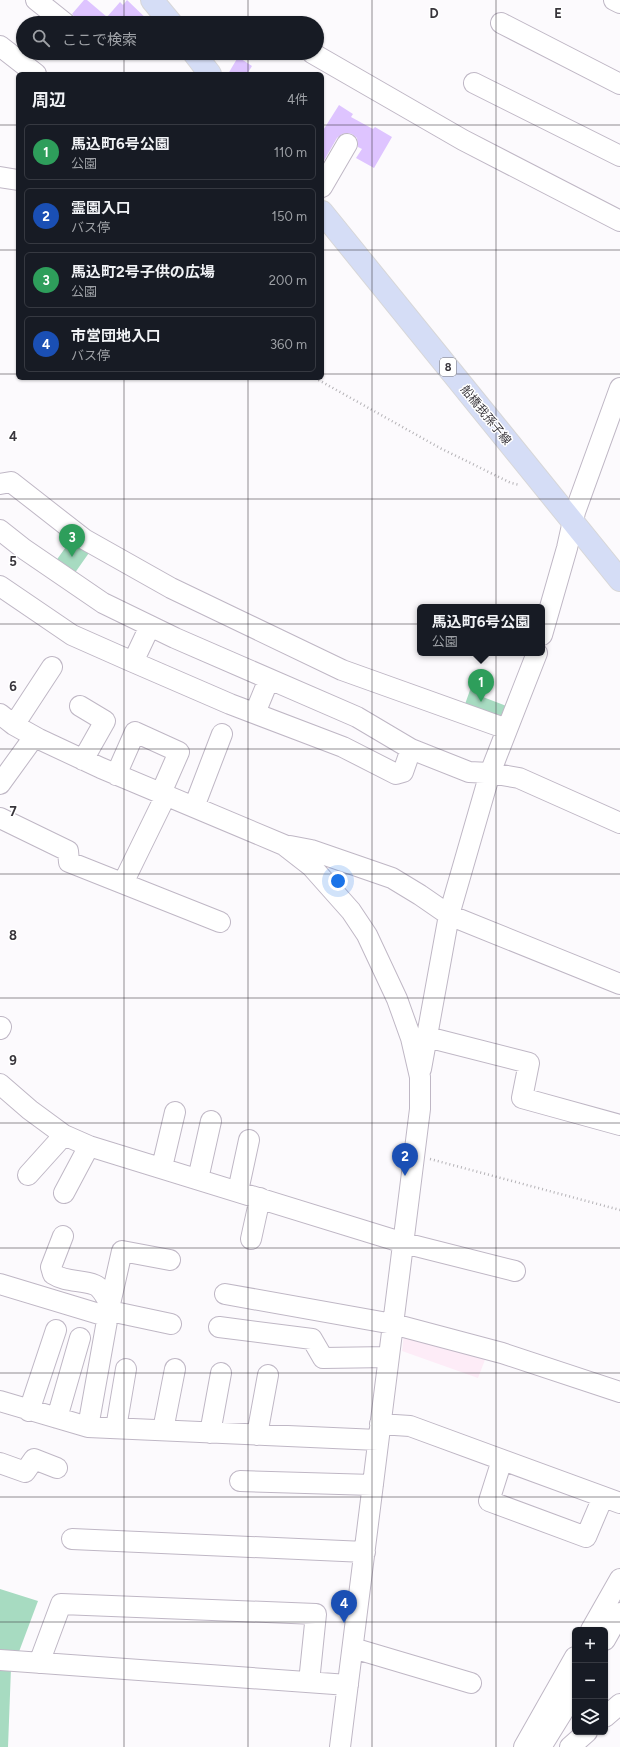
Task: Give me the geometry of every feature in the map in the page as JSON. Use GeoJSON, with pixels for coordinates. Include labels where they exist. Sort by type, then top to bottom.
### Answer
{"type":"FeatureCollection","features":[{"type":"Feature","properties":{"kind":"main road"},"geometry":{"type":"LineString","coordinates":[[152,0],[165,16]]}},
{"type":"Feature","properties":{"kind":"main road"},"geometry":{"type":"LineString","coordinates":[[199,60],[208,72]]}},
{"type":"Feature","properties":{"kind":"main road","name":"船橋我孫子線"},"geometry":{"type":"LineString","coordinates":[[324,214],[620,580]]}},
{"type":"Feature","properties":{"kind":"street"},"geometry":{"type":"LineString","coordinates":[[36,0],[56,16]]}},
{"type":"Feature","properties":{"kind":"street"},"geometry":{"type":"LineString","coordinates":[[614,0],[620,3]]}},
{"type":"Feature","properties":{"kind":"street"},"geometry":{"type":"LineString","coordinates":[[501,23],[620,84]]}},
{"type":"Feature","properties":{"kind":"street"},"geometry":{"type":"LineString","coordinates":[[0,46],[16,58]]}},
{"type":"Feature","properties":{"kind":"street"},"geometry":{"type":"LineString","coordinates":[[18,60],[33,72]]}},
{"type":"Feature","properties":{"kind":"street"},"geometry":{"type":"LineString","coordinates":[[324,60],[463,140],[620,221]]}},
{"type":"Feature","properties":{"kind":"street"},"geometry":{"type":"LineString","coordinates":[[474,83],[620,156]]}},
{"type":"Feature","properties":{"kind":"street"},"geometry":{"type":"LineString","coordinates":[[324,184],[347,144]]}},
{"type":"Feature","properties":{"kind":"street"},"geometry":{"type":"LineString","coordinates":[[0,177],[4,179],[16,180]]}},
{"type":"Feature","properties":{"kind":"street"},"geometry":{"type":"LineString","coordinates":[[545,624],[575,512],[620,388]]}},
{"type":"Feature","properties":{"kind":"street"},"geometry":{"type":"LineString","coordinates":[[0,484],[11,482],[84,539],[171,588],[342,670],[507,729]]}},
{"type":"Feature","properties":{"kind":"street"},"geometry":{"type":"LineString","coordinates":[[0,530],[103,603],[150,626],[357,717],[410,749],[469,772],[490,773],[519,778],[620,823]]}},
{"type":"Feature","properties":{"kind":"street"},"geometry":{"type":"LineString","coordinates":[[0,586],[72,635],[255,713],[343,747],[396,774],[403,772],[410,749]]}},
{"type":"Feature","properties":{"kind":"street"},"geometry":{"type":"LineString","coordinates":[[133,662],[150,626]]}},
{"type":"Feature","properties":{"kind":"street"},"geometry":{"type":"LineString","coordinates":[[340,1747],[404,1243],[420,1109],[420,1077],[427,1037],[449,915],[490,773],[536,656]]}},
{"type":"Feature","properties":{"kind":"street"},"geometry":{"type":"LineString","coordinates":[[52,667],[7,720],[34,737],[116,775],[284,845],[311,850],[392,878],[449,915],[620,984]]}},
{"type":"Feature","properties":{"kind":"street"},"geometry":{"type":"LineString","coordinates":[[255,713],[269,679]]}},
{"type":"Feature","properties":{"kind":"street"},"geometry":{"type":"LineString","coordinates":[[80,706],[105,721],[83,760]]}},
{"type":"Feature","properties":{"kind":"street"},"geometry":{"type":"LineString","coordinates":[[116,775],[135,732],[179,752],[164,794],[123,883]]}},
{"type":"Feature","properties":{"kind":"street"},"geometry":{"type":"LineString","coordinates":[[194,807],[222,734]]}},
{"type":"Feature","properties":{"kind":"street"},"geometry":{"type":"LineString","coordinates":[[0,784],[34,737]]}},
{"type":"Feature","properties":{"kind":"street"},"geometry":{"type":"LineString","coordinates":[[0,818],[68,851],[69,862],[220,922]]}},
{"type":"Feature","properties":{"kind":"street"},"geometry":{"type":"LineString","coordinates":[[284,845],[311,866],[331,887],[351,911],[367,935],[397,999],[411,1038],[420,1077]]}},
{"type":"Feature","properties":{"kind":"street"},"geometry":{"type":"LineString","coordinates":[[427,1037],[529,1063],[522,1098],[620,1125]]}},
{"type":"Feature","properties":{"kind":"street"},"geometry":{"type":"LineString","coordinates":[[0,1084],[30,1110],[64,1135],[89,1146],[162,1167],[404,1243],[515,1271]]}},
{"type":"Feature","properties":{"kind":"street"},"geometry":{"type":"LineString","coordinates":[[162,1167],[175,1112]]}},
{"type":"Feature","properties":{"kind":"street"},"geometry":{"type":"LineString","coordinates":[[198,1179],[211,1121]]}},
{"type":"Feature","properties":{"kind":"street"},"geometry":{"type":"LineString","coordinates":[[28,1175],[64,1135]]}},
{"type":"Feature","properties":{"kind":"street"},"geometry":{"type":"LineString","coordinates":[[238,1191],[249,1140]]}},
{"type":"Feature","properties":{"kind":"street"},"geometry":{"type":"LineString","coordinates":[[64,1193],[89,1146]]}},
{"type":"Feature","properties":{"kind":"street"},"geometry":{"type":"LineString","coordinates":[[251,1239],[260,1198]]}},
{"type":"Feature","properties":{"kind":"street"},"geometry":{"type":"LineString","coordinates":[[63,1236],[51,1267],[53,1274],[60,1279],[95,1285],[103,1291],[110,1311]]}},
{"type":"Feature","properties":{"kind":"street"},"geometry":{"type":"LineString","coordinates":[[88,1427],[122,1251],[170,1260]]}},
{"type":"Feature","properties":{"kind":"street"},"geometry":{"type":"LineString","coordinates":[[0,1284],[110,1311],[171,1324]]}},
{"type":"Feature","properties":{"kind":"street"},"geometry":{"type":"LineString","coordinates":[[225,1294],[393,1324],[502,1353],[620,1392]]}},
{"type":"Feature","properties":{"kind":"street"},"geometry":{"type":"LineString","coordinates":[[219,1327],[312,1339],[323,1358],[389,1357]]}},
{"type":"Feature","properties":{"kind":"street"},"geometry":{"type":"LineString","coordinates":[[29,1411],[56,1330]]}},
{"type":"Feature","properties":{"kind":"street"},"geometry":{"type":"LineString","coordinates":[[57,1418],[80,1338]]}},
{"type":"Feature","properties":{"kind":"street"},"geometry":{"type":"LineString","coordinates":[[116,1428],[126,1369]]}},
{"type":"Feature","properties":{"kind":"street"},"geometry":{"type":"LineString","coordinates":[[163,1430],[175,1369]]}},
{"type":"Feature","properties":{"kind":"street"},"geometry":{"type":"LineString","coordinates":[[210,1433],[221,1373]]}},
{"type":"Feature","properties":{"kind":"street"},"geometry":{"type":"LineString","coordinates":[[257,1435],[268,1374]]}},
{"type":"Feature","properties":{"kind":"street"},"geometry":{"type":"LineString","coordinates":[[0,1401],[29,1411],[88,1427],[257,1435],[379,1432],[410,1426],[611,1500],[586,1537],[489,1501],[502,1460]]}},
{"type":"Feature","properties":{"kind":"street"},"geometry":{"type":"LineString","coordinates":[[0,1463],[25,1472],[34,1460],[57,1468]]}},
{"type":"Feature","properties":{"kind":"street"},"geometry":{"type":"LineString","coordinates":[[240,1481],[373,1485]]}},
{"type":"Feature","properties":{"kind":"street"},"geometry":{"type":"LineString","coordinates":[[72,1539],[364,1552]]}},
{"type":"Feature","properties":{"kind":"street"},"geometry":{"type":"LineString","coordinates":[[593,1627],[620,1578]]}},
{"type":"Feature","properties":{"kind":"street"},"geometry":{"type":"LineString","coordinates":[[39,1663],[61,1604],[316,1614],[308,1682]]}},
{"type":"Feature","properties":{"kind":"street"},"geometry":{"type":"LineString","coordinates":[[608,1635],[620,1613]]}},
{"type":"Feature","properties":{"kind":"street"},"geometry":{"type":"LineString","coordinates":[[353,1648],[471,1683]]}},
{"type":"Feature","properties":{"kind":"street"},"geometry":{"type":"LineString","coordinates":[[0,1660],[348,1685]]}},
{"type":"Feature","properties":{"kind":"street"},"geometry":{"type":"LineString","coordinates":[[524,1747],[572,1662]]}},
{"type":"Feature","properties":{"kind":"street"},"geometry":{"type":"LineString","coordinates":[[541,1747],[572,1697]]}},
{"type":"Feature","properties":{"kind":"street"},"geometry":{"type":"LineString","coordinates":[[608,1714],[620,1704]]}},
{"type":"Feature","properties":{"kind":"street"},"geometry":{"type":"LineString","coordinates":[[570,1747],[584,1735]]}},
{"type":"Feature","properties":{"kind":"path"},"geometry":{"type":"LineString","coordinates":[[320,380],[440,448],[512,483],[545,488]]}},
{"type":"Feature","properties":{"kind":"path"},"geometry":{"type":"LineString","coordinates":[[414,1155],[620,1210]]}},
{"type":"Feature","properties":{"kind":"shaded area"},"geometry":{"type":"Polygon","coordinates":[[[405,1324],[491,1344],[478,1378],[402,1351],[405,1324]]]}},
{"type":"Feature","properties":{"kind":"green space"},"geometry":{"type":"Polygon","coordinates":[[[73,537],[91,550],[72,577],[53,565],[73,537]]]}},
{"type":"Feature","properties":{"kind":"green space"},"geometry":{"type":"Polygon","coordinates":[[[475,676],[488,681],[483,697],[509,707],[507,714],[495,718],[464,707],[475,676]]]}},
{"type":"Feature","properties":{"kind":"green space"},"geometry":{"type":"Polygon","coordinates":[[[0,1589],[38,1601],[17,1657],[0,1654],[0,1589]]]}},
{"type":"Feature","properties":{"kind":"green space"},"geometry":{"type":"Polygon","coordinates":[[[0,1666],[11,1668],[8,1747],[0,1747],[0,1666]]]}},
{"type":"Feature","properties":{"kind":"building"},"geometry":{"type":"Polygon","coordinates":[[[84,0],[87,0],[106,16],[74,16],[72,14],[84,0]]]}},
{"type":"Feature","properties":{"kind":"building"},"geometry":{"type":"Polygon","coordinates":[[[127,0],[144,16],[108,16],[120,2],[123,5],[127,0]]]}},
{"type":"Feature","properties":{"kind":"building"},"geometry":{"type":"Polygon","coordinates":[[[236,60],[243,60],[252,66],[248,72],[229,72],[236,60]]]}},
{"type":"Feature","properties":{"kind":"building"},"geometry":{"type":"Polygon","coordinates":[[[339,105],[353,114],[351,117],[373,129],[375,127],[392,137],[374,168],[356,158],[362,149],[358,147],[357,138],[352,134],[347,133],[342,134],[337,138],[324,161],[324,129],[339,105]]]}},
{"type":"Feature","properties":{"kind":"place","name":"馬込町2号子供の広場"},"geometry":{"type":"Point","coordinates":[72,557]}},
{"type":"Feature","properties":{"kind":"place","name":"馬込町6号公園"},"geometry":{"type":"Point","coordinates":[481,702]}},
{"type":"Feature","properties":{"kind":"place","name":"霊園入口"},"geometry":{"type":"Point","coordinates":[405,1176]}},
{"type":"Feature","properties":{"kind":"place","name":"市営団地入口"},"geometry":{"type":"Point","coordinates":[344,1623]}}]}
